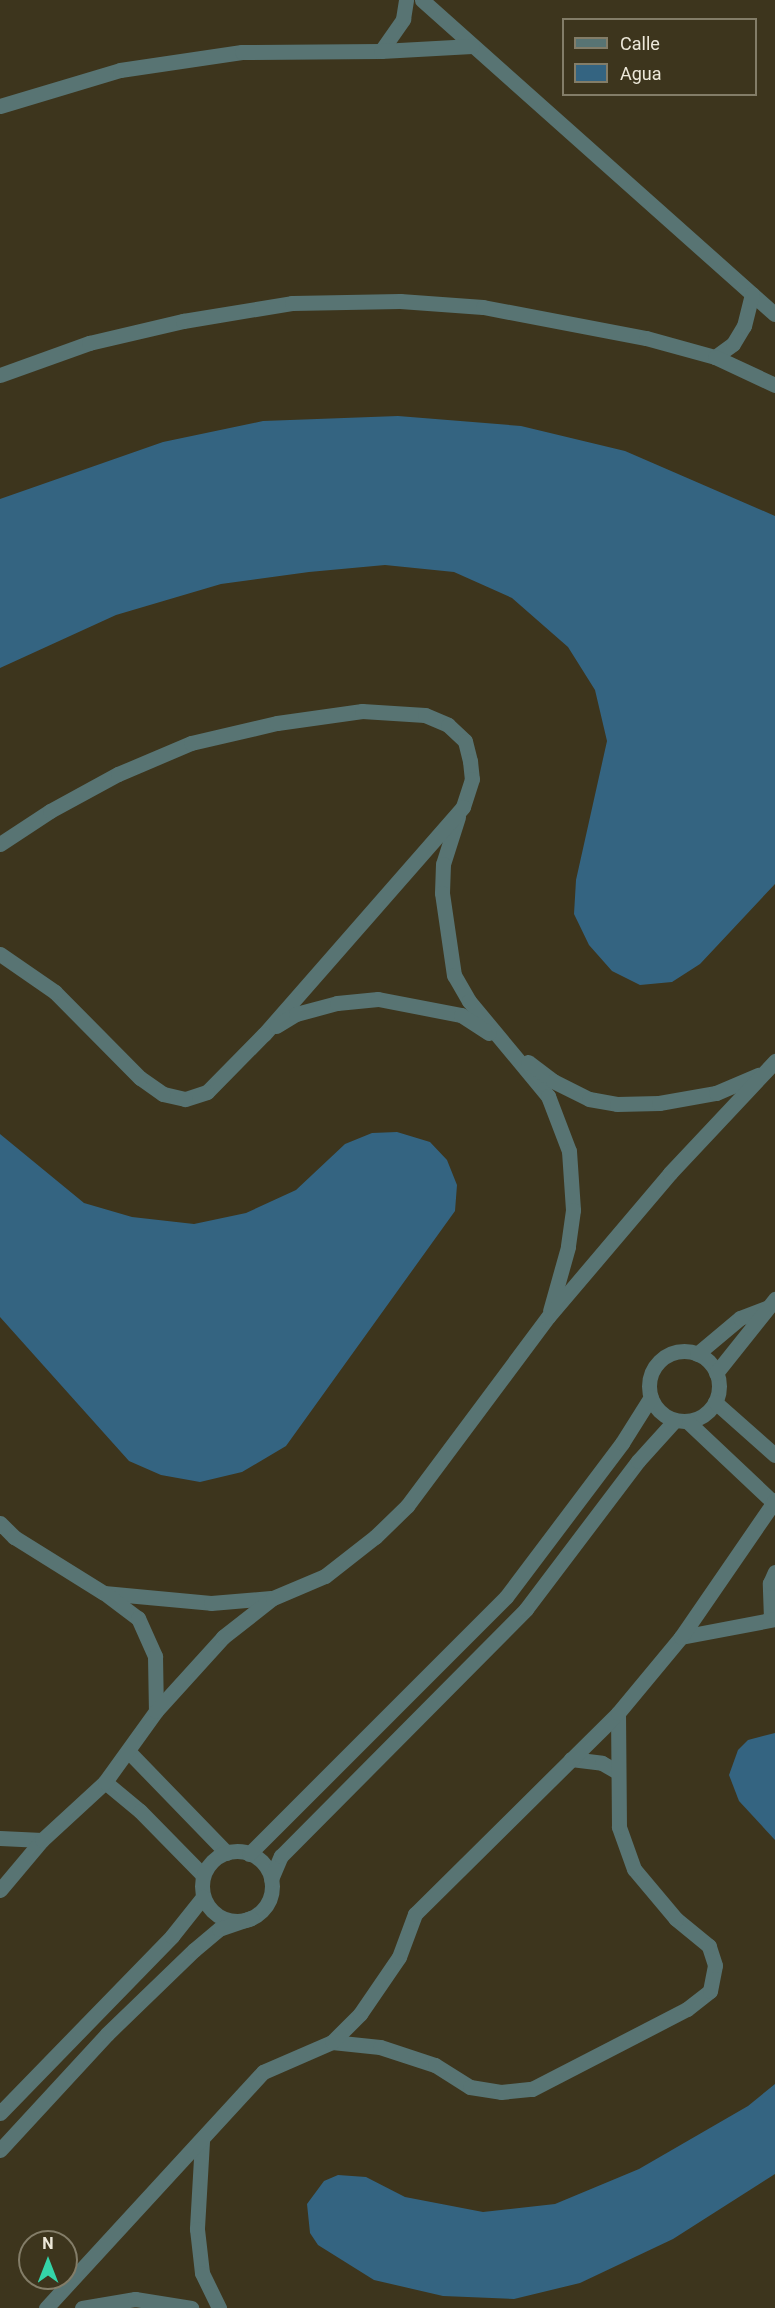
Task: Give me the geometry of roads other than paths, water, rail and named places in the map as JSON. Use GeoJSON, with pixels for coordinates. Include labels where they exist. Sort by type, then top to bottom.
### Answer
{"type":"FeatureCollection","features":[{"type":"Feature","properties":{"kind":"street"},"geometry":{"type":"LineString","coordinates":[[381,51],[403,19],[406,0]]}},
{"type":"Feature","properties":{"kind":"street"},"geometry":{"type":"LineString","coordinates":[[422,0],[775,314]]}},
{"type":"Feature","properties":{"kind":"street"},"geometry":{"type":"LineString","coordinates":[[0,106],[120,70],[242,52],[381,51],[472,46]]}},
{"type":"Feature","properties":{"kind":"street"},"geometry":{"type":"LineString","coordinates":[[715,357],[733,344],[744,326],[752,294]]}},
{"type":"Feature","properties":{"kind":"street"},"geometry":{"type":"LineString","coordinates":[[0,375],[88,343],[183,321],[303,302],[400,300],[483,307],[564,320],[715,357],[775,385]]}},
{"type":"Feature","properties":{"kind":"street"},"geometry":{"type":"LineString","coordinates":[[0,844],[50,811],[118,774],[191,743],[277,723],[362,711],[424,715],[448,725],[465,741],[472,779],[443,864],[442,893],[454,975],[502,1042],[548,1096],[569,1151],[573,1210],[568,1247],[548,1317]]}},
{"type":"Feature","properties":{"kind":"street"},"geometry":{"type":"LineString","coordinates":[[0,954],[55,992],[140,1078],[162,1094],[185,1099],[207,1092],[264,1034],[463,807]]}},
{"type":"Feature","properties":{"kind":"street"},"geometry":{"type":"LineString","coordinates":[[264,1034],[296,1014],[337,1003],[378,999],[461,1014],[553,1081],[589,1099],[616,1104],[659,1103],[716,1093],[763,1073]]}},
{"type":"Feature","properties":{"kind":"street"},"geometry":{"type":"LineString","coordinates":[[0,1890],[42,1840],[105,1782],[156,1711],[224,1637],[273,1598],[325,1576],[375,1537],[408,1506],[548,1317],[670,1173],[775,1061]]}},
{"type":"Feature","properties":{"kind":"street"},"geometry":{"type":"LineString","coordinates":[[697,1354],[740,1318],[771,1303]]}},
{"type":"Feature","properties":{"kind":"street"},"geometry":{"type":"LineString","coordinates":[[716,1373],[771,1303]]}},
{"type":"Feature","properties":{"kind":"street"},"geometry":{"type":"LineString","coordinates":[[0,2150],[107,2034],[194,1950],[219,1929],[251,1918],[268,1902],[271,1879],[281,1856],[526,1609],[638,1461],[681,1420],[708,1411],[715,1402],[719,1390],[716,1373],[697,1354],[686,1351],[664,1358],[651,1375],[651,1397],[622,1443],[506,1597],[249,1854]]}},
{"type":"Feature","properties":{"kind":"street"},"geometry":{"type":"LineString","coordinates":[[46,2308],[171,2168],[202,2141],[225,2110],[263,2072],[332,2042],[360,2013],[399,1957],[415,1914],[618,1713],[641,1681],[681,1637],[774,1501],[681,1420],[664,1415],[651,1397]]}},
{"type":"Feature","properties":{"kind":"street"},"geometry":{"type":"LineString","coordinates":[[715,1402],[775,1455]]}},
{"type":"Feature","properties":{"kind":"street"},"geometry":{"type":"LineString","coordinates":[[0,1522],[14,1537],[104,1593],[138,1618],[155,1656],[156,1711]]}},
{"type":"Feature","properties":{"kind":"street"},"geometry":{"type":"LineString","coordinates":[[681,1637],[773,1619],[770,1583],[775,1572]]}},
{"type":"Feature","properties":{"kind":"street"},"geometry":{"type":"LineString","coordinates":[[104,1593],[211,1603],[273,1598]]}},
{"type":"Feature","properties":{"kind":"street"},"geometry":{"type":"LineString","coordinates":[[332,2042],[380,2047],[435,2065],[470,2087],[501,2092],[532,2089],[687,2009],[710,1991],[715,1965],[709,1946],[676,1919],[634,1869],[619,1827],[616,1771],[618,1713]]}},
{"type":"Feature","properties":{"kind":"street"},"geometry":{"type":"LineString","coordinates":[[128,1751],[227,1853]]}},
{"type":"Feature","properties":{"kind":"street"},"geometry":{"type":"LineString","coordinates":[[572,1759],[602,1763],[616,1771]]}},
{"type":"Feature","properties":{"kind":"street"},"geometry":{"type":"LineString","coordinates":[[105,1782],[140,1810],[203,1875]]}},
{"type":"Feature","properties":{"kind":"street"},"geometry":{"type":"LineString","coordinates":[[0,1838],[42,1840]]}},
{"type":"Feature","properties":{"kind":"street"},"geometry":{"type":"LineString","coordinates":[[0,2113],[172,1936],[203,1898],[203,1875],[217,1858],[227,1853],[249,1854],[259,1859],[271,1879]]}},
{"type":"Feature","properties":{"kind":"street"},"geometry":{"type":"LineString","coordinates":[[203,1898],[217,1915],[228,1920],[251,1918]]}},
{"type":"Feature","properties":{"kind":"street"},"geometry":{"type":"LineString","coordinates":[[202,2141],[197,2229],[202,2273],[219,2308]]}},
{"type":"Feature","properties":{"kind":"street"},"geometry":{"type":"LineString","coordinates":[[82,2308],[135,2299],[191,2308]]}},
{"type":"Feature","properties":{"kind":"water"},"geometry":{"type":"Polygon","coordinates":[[[398,416],[521,426],[625,451],[775,516],[775,884],[700,964],[672,982],[640,985],[612,971],[589,945],[574,914],[576,880],[607,741],[595,690],[568,647],[512,598],[454,572],[385,565],[221,584],[116,615],[0,668],[0,499],[163,442],[263,421],[398,416]]]}},
{"type":"Feature","properties":{"kind":"water"},"geometry":{"type":"Polygon","coordinates":[[[397,1132],[430,1142],[447,1160],[457,1185],[455,1211],[286,1446],[242,1472],[200,1482],[161,1475],[129,1461],[0,1317],[0,1134],[84,1203],[132,1217],[194,1224],[246,1213],[296,1190],[345,1144],[372,1133],[397,1132]]]}},
{"type":"Feature","properties":{"kind":"water"},"geometry":{"type":"Polygon","coordinates":[[[775,1733],[775,1840],[739,1801],[729,1775],[738,1750],[748,1740],[775,1733]]]}},
{"type":"Feature","properties":{"kind":"water"},"geometry":{"type":"Polygon","coordinates":[[[775,2084],[775,2174],[673,2239],[580,2283],[514,2299],[443,2296],[374,2280],[318,2245],[310,2233],[307,2204],[324,2181],[338,2175],[366,2177],[405,2197],[483,2212],[555,2204],[639,2169],[748,2106],[775,2084]]]}}]}
